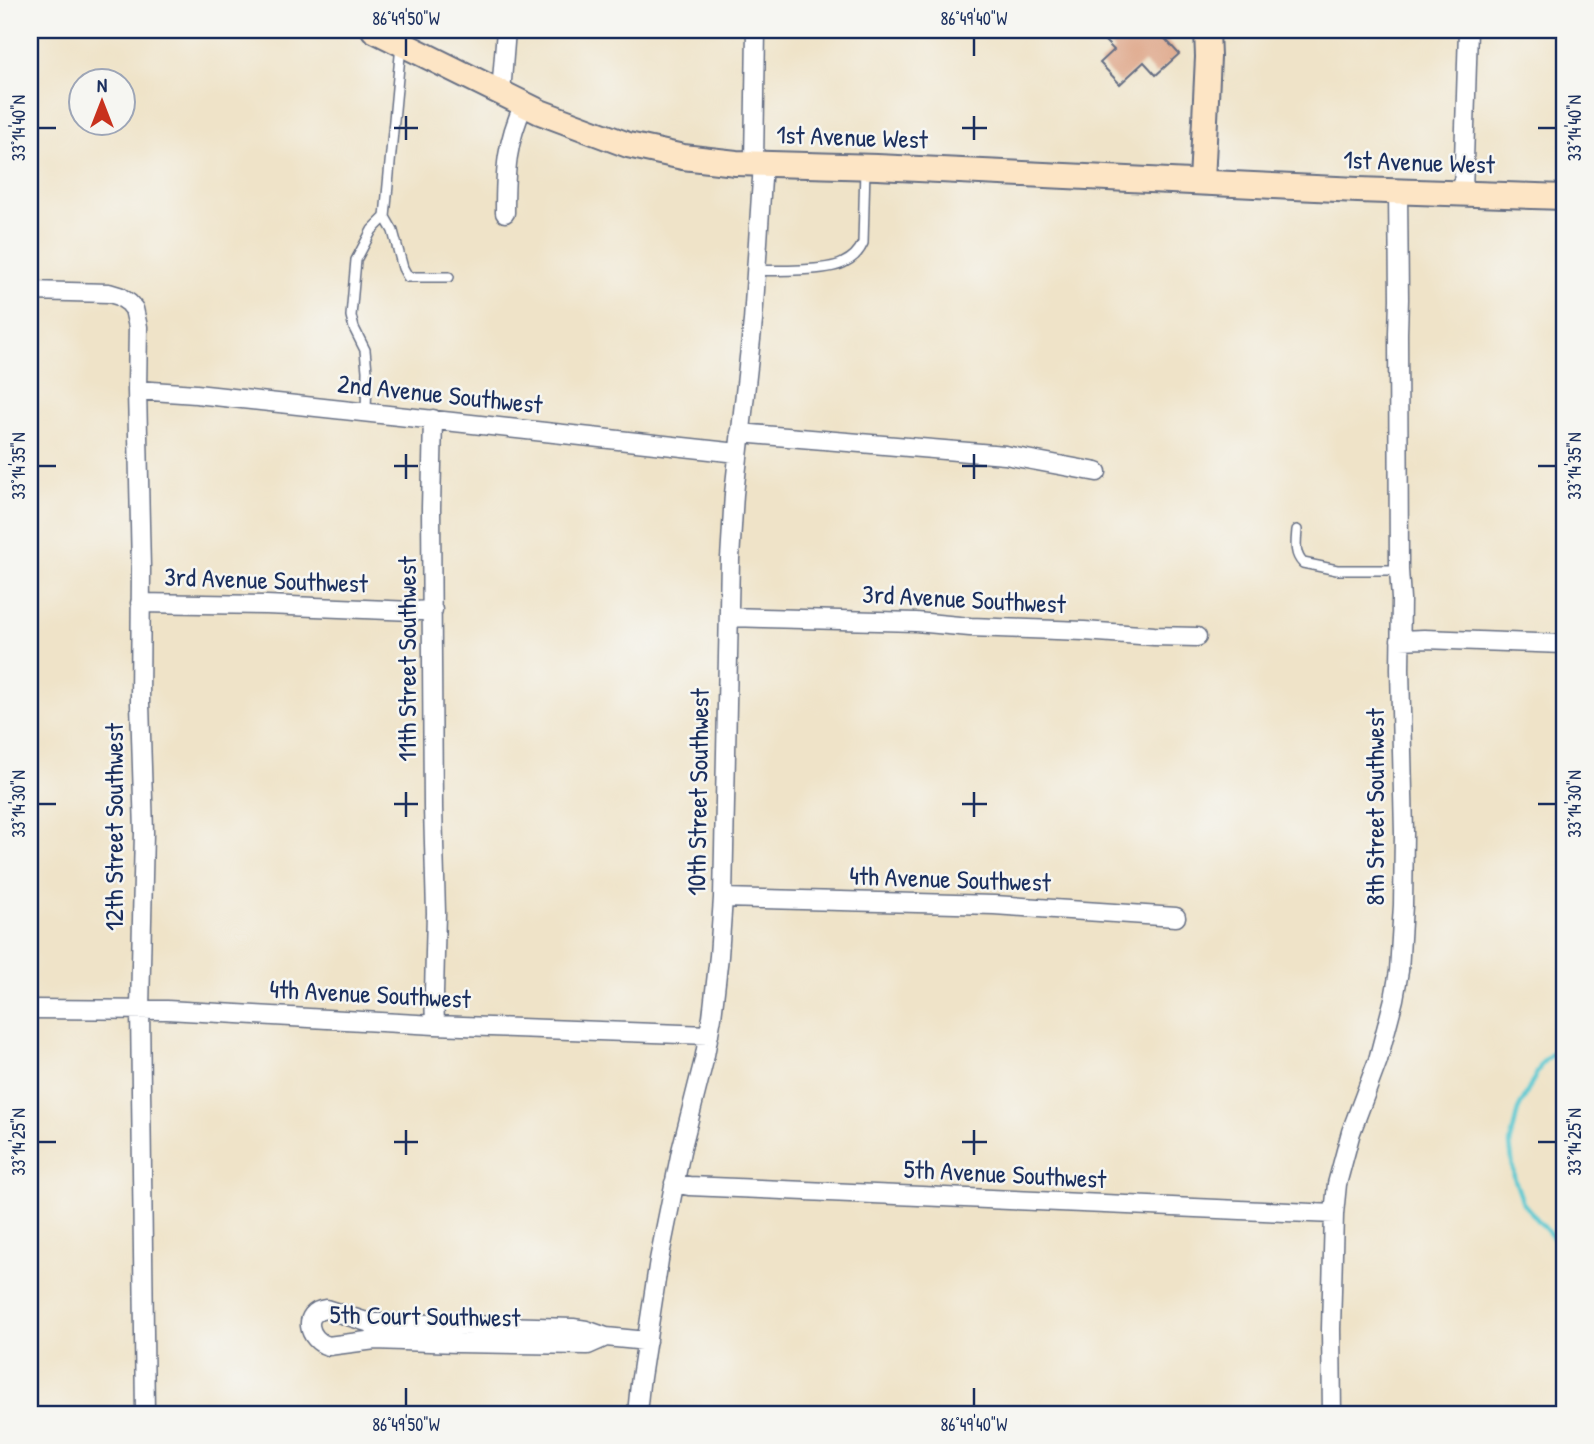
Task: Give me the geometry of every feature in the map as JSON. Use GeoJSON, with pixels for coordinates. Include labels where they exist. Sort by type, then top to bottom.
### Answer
{"type":"FeatureCollection","features":[{"type":"Feature","properties":{"kind":"street","name":"1st Avenue West"},"geometry":{"type":"LineString","coordinates":[[374,30],[524,104],[628,145],[683,157],[759,163],[1564,197]]}},
{"type":"Feature","properties":{"kind":"street"},"geometry":{"type":"LineString","coordinates":[[501,93],[506,30]]}},
{"type":"Feature","properties":{"kind":"street","name":"10th Street Southwest"},"geometry":{"type":"LineString","coordinates":[[637,1414],[659,1260],[709,1035],[719,956],[723,898],[730,559],[757,270],[759,163],[756,30]]}},
{"type":"Feature","properties":{"kind":"street"},"geometry":{"type":"LineString","coordinates":[[1202,182],[1207,30]]}},
{"type":"Feature","properties":{"kind":"street"},"geometry":{"type":"LineString","coordinates":[[1462,193],[1468,30]]}},
{"type":"Feature","properties":{"kind":"street"},"geometry":{"type":"LineString","coordinates":[[505,213],[505,174],[510,141],[524,104]]}},
{"type":"Feature","properties":{"kind":"street","name":"8th Street Southwest"},"geometry":{"type":"LineString","coordinates":[[1332,1414],[1331,1329],[1337,1185],[1351,1132],[1381,1049],[1394,999],[1399,971],[1403,905],[1398,191]]}},
{"type":"Feature","properties":{"kind":"street","name":"12th Street Southwest"},"geometry":{"type":"LineString","coordinates":[[30,291],[109,293],[119,296],[134,309],[138,327],[140,702],[144,832],[140,1009],[145,1414]]}},
{"type":"Feature","properties":{"kind":"street","name":"2nd Avenue Southwest"},"geometry":{"type":"LineString","coordinates":[[137,390],[196,394],[738,453]]}},
{"type":"Feature","properties":{"kind":"street","name":"11th Street Southwest"},"geometry":{"type":"LineString","coordinates":[[433,419],[431,508],[435,1025]]}},
{"type":"Feature","properties":{"kind":"street"},"geometry":{"type":"LineString","coordinates":[[740,433],[995,454],[1097,472]]}},
{"type":"Feature","properties":{"kind":"street","name":"3rd Avenue Southwest"},"geometry":{"type":"LineString","coordinates":[[140,603],[433,610]]}},
{"type":"Feature","properties":{"kind":"street","name":"3rd Avenue Southwest"},"geometry":{"type":"LineString","coordinates":[[729,617],[916,622],[970,627],[1197,637]]}},
{"type":"Feature","properties":{"kind":"street"},"geometry":{"type":"LineString","coordinates":[[1400,640],[1564,644]]}},
{"type":"Feature","properties":{"kind":"street","name":"4th Avenue Southwest"},"geometry":{"type":"LineString","coordinates":[[723,898],[994,905],[1176,917]]}},
{"type":"Feature","properties":{"kind":"street","name":"4th Avenue Southwest"},"geometry":{"type":"LineString","coordinates":[[30,1009],[140,1009],[435,1025],[709,1035]]}},
{"type":"Feature","properties":{"kind":"street","name":"5th Avenue Southwest"},"geometry":{"type":"LineString","coordinates":[[674,1183],[689,1186],[1334,1214]]}},
{"type":"Feature","properties":{"kind":"street","name":"5th Court Southwest"},"geometry":{"type":"LineString","coordinates":[[606,1337],[588,1345],[375,1340],[328,1346],[313,1336],[310,1322],[317,1310],[326,1309],[370,1324],[393,1322],[573,1328],[606,1337],[648,1341]]}},
{"type":"Feature","properties":{"kind":"lane"},"geometry":{"type":"LineString","coordinates":[[401,43],[385,217],[393,231],[403,268],[408,276],[449,277]]}},
{"type":"Feature","properties":{"kind":"lane"},"geometry":{"type":"LineString","coordinates":[[757,270],[834,266],[845,263],[857,253],[863,243],[865,167]]}},
{"type":"Feature","properties":{"kind":"lane"},"geometry":{"type":"LineString","coordinates":[[366,413],[365,350],[351,316],[353,285],[356,260],[372,230],[385,217]]}},
{"type":"Feature","properties":{"kind":"lane"},"geometry":{"type":"LineString","coordinates":[[1297,530],[1297,555],[1303,563],[1337,570],[1399,570]]}},
{"type":"Feature","properties":{"kind":"building"},"geometry":{"type":"Polygon","coordinates":[[[1113,30],[1157,30],[1179,54],[1156,75],[1144,62],[1120,84],[1100,63],[1114,50],[1103,39],[1113,30]]]}},
{"type":"Feature","properties":{"kind":"waterway"},"geometry":{"type":"LineString","coordinates":[[1564,1042],[1542,1063],[1518,1110],[1510,1144],[1514,1177],[1523,1203],[1564,1250]]}}]}
